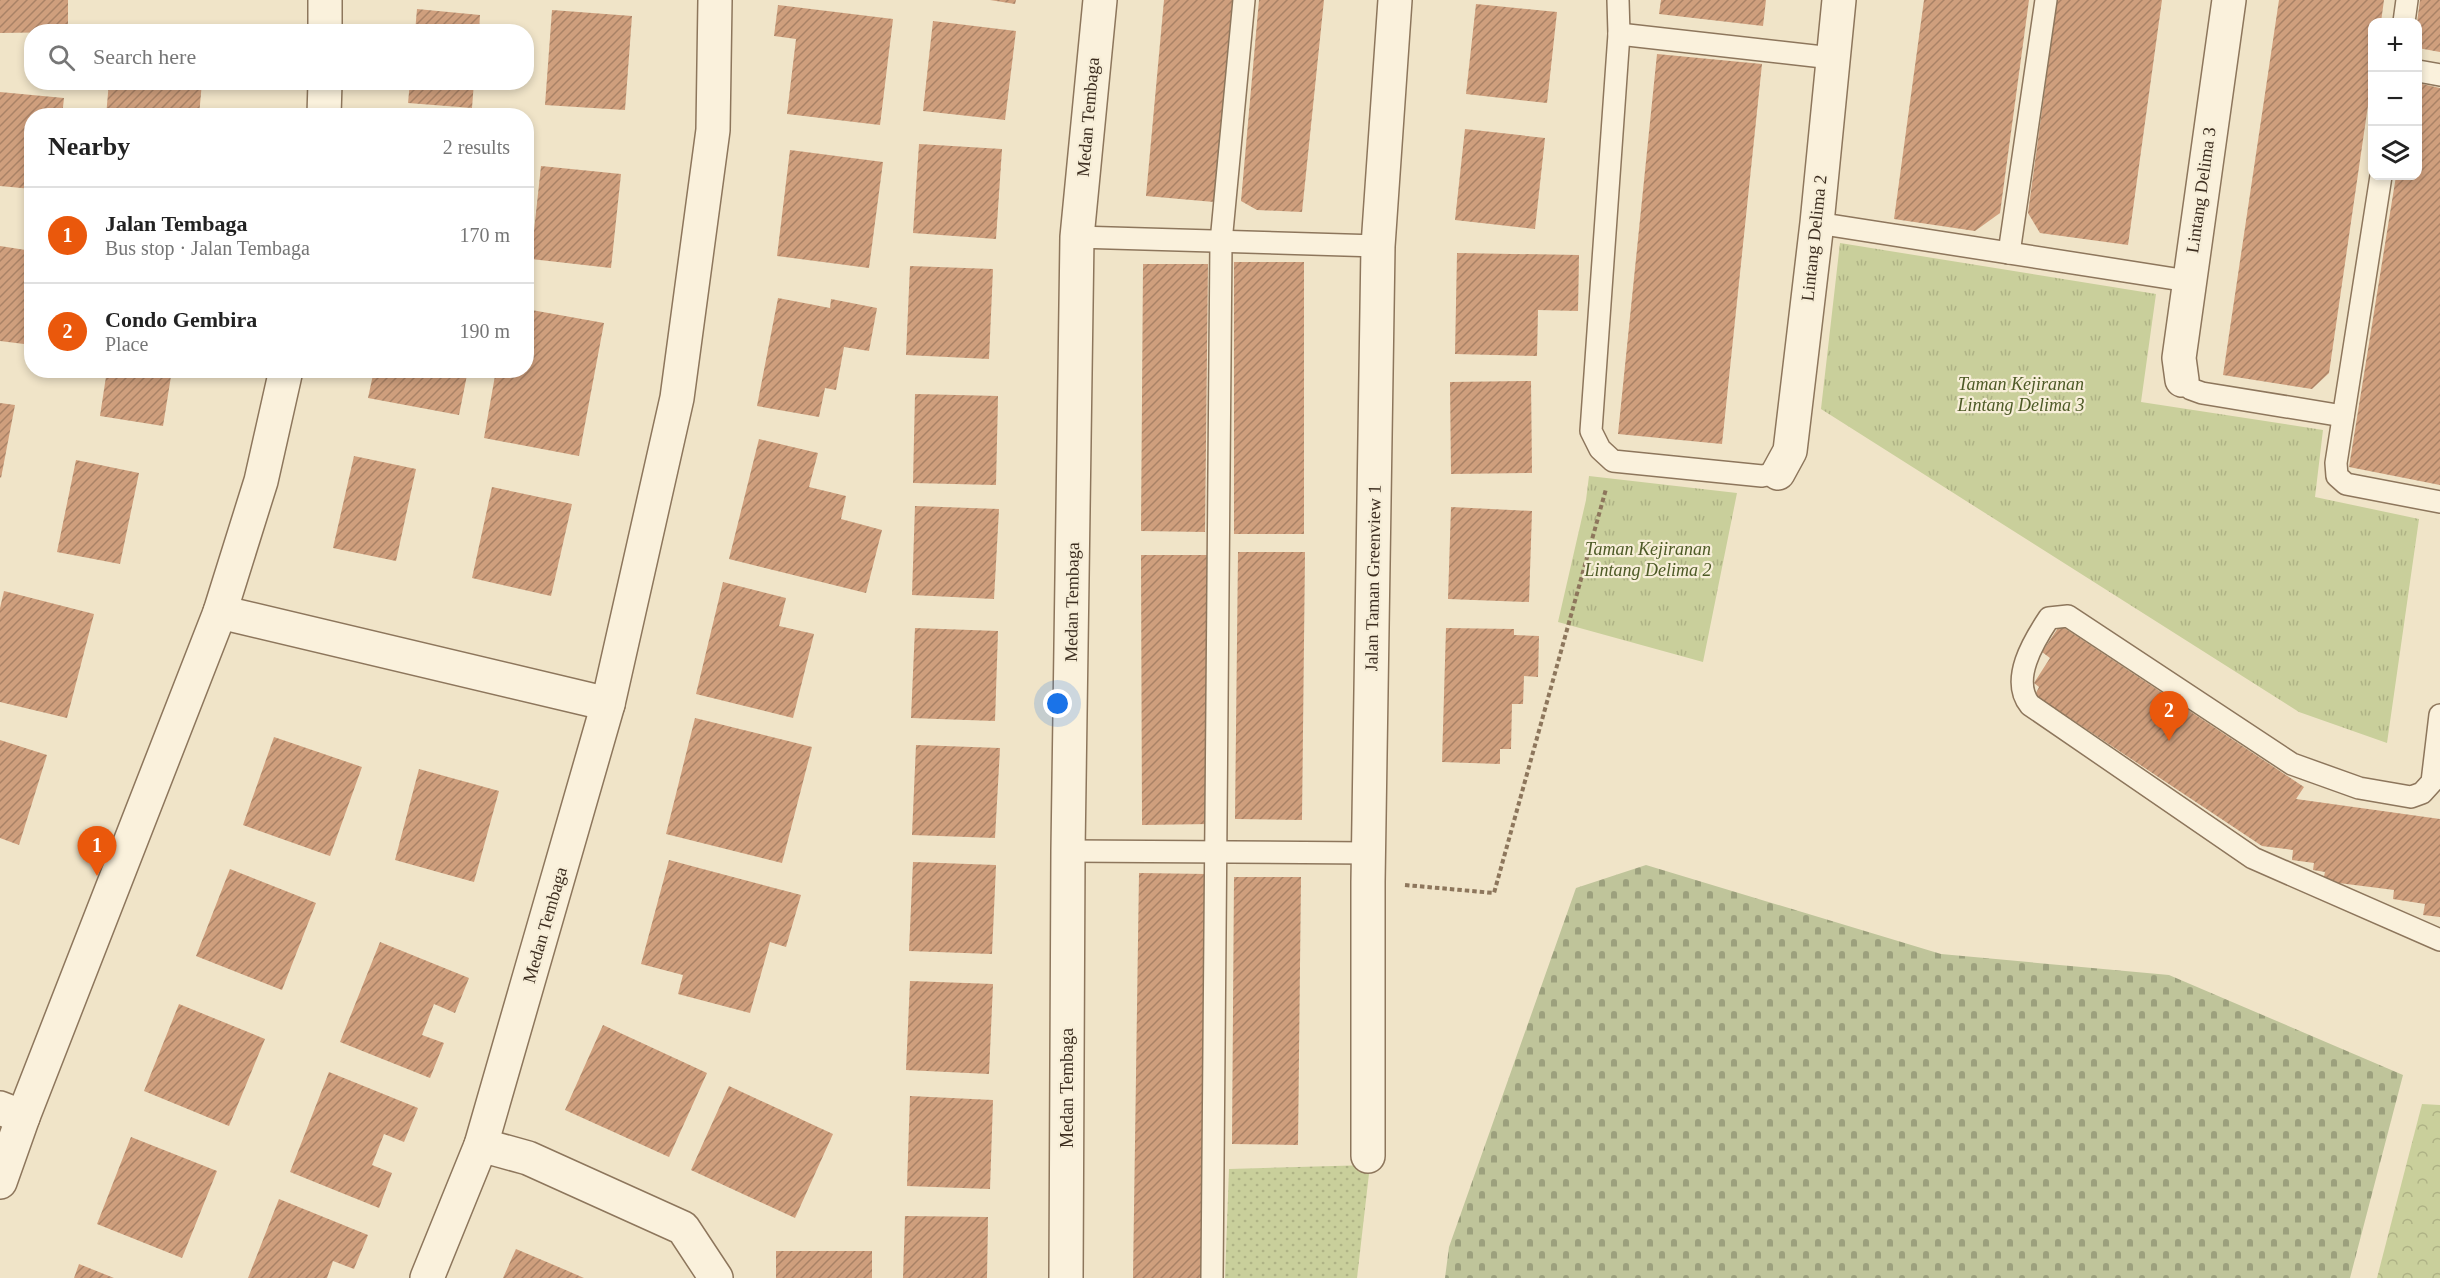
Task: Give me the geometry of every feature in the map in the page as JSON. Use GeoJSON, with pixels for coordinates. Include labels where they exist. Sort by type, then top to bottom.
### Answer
{"type":"FeatureCollection","features":[{"type":"Feature","properties":{"kind":"street"},"geometry":{"type":"LineString","coordinates":[[325,0],[325,24]]}},
{"type":"Feature","properties":{"kind":"street","name":"Medan Tembaga"},"geometry":{"type":"LineString","coordinates":[[427,1278],[481,1145],[609,705],[677,398],[712,130],[715,0]]}},
{"type":"Feature","properties":{"kind":"street","name":"Medan Tembaga"},"geometry":{"type":"LineString","coordinates":[[1066,1278],[1068,851],[1077,237],[1100,0]]}},
{"type":"Feature","properties":{"kind":"street","name":"Jalan Taman Greenview 1"},"geometry":{"type":"LineString","coordinates":[[1368,1156],[1368,867],[1378,246],[1395,0]]}},
{"type":"Feature","properties":{"kind":"street","name":"Lintang Delima 2"},"geometry":{"type":"LineString","coordinates":[[1778,472],[1790,452],[1817,223],[1839,0]]}},
{"type":"Feature","properties":{"kind":"street","name":"Lintang Delima 3"},"geometry":{"type":"LineString","coordinates":[[2182,380],[2179,358],[2188,281],[2229,0]]}},
{"type":"Feature","properties":{"kind":"street"},"geometry":{"type":"LineString","coordinates":[[324,108],[325,90]]}},
{"type":"Feature","properties":{"kind":"street"},"geometry":{"type":"LineString","coordinates":[[0,1182],[12,1113],[220,612],[261,481],[284,378]]}},
{"type":"Feature","properties":{"kind":"street"},"geometry":{"type":"LineString","coordinates":[[220,612],[609,705]]}},
{"type":"Feature","properties":{"kind":"street"},"geometry":{"type":"LineString","coordinates":[[481,1145],[528,1158],[683,1228],[716,1278]]}},
{"type":"Feature","properties":{"kind":"lane"},"geometry":{"type":"LineString","coordinates":[[1212,1278],[1221,242],[1244,0]]}},
{"type":"Feature","properties":{"kind":"lane"},"geometry":{"type":"LineString","coordinates":[[1618,0],[1619,34],[1591,431],[1600,449],[1613,461],[1762,476],[1778,472]]}},
{"type":"Feature","properties":{"kind":"lane"},"geometry":{"type":"LineString","coordinates":[[2009,253],[2046,0]]}},
{"type":"Feature","properties":{"kind":"lane"},"geometry":{"type":"LineString","coordinates":[[2405,18],[2407,0]]}},
{"type":"Feature","properties":{"kind":"lane"},"geometry":{"type":"LineString","coordinates":[[1619,34],[1832,58]]}},
{"type":"Feature","properties":{"kind":"lane"},"geometry":{"type":"LineString","coordinates":[[2422,72],[2440,75]]}},
{"type":"Feature","properties":{"kind":"lane"},"geometry":{"type":"LineString","coordinates":[[2380,180],[2336,463],[2337,476],[2346,484],[2440,502]]}},
{"type":"Feature","properties":{"kind":"lane"},"geometry":{"type":"LineString","coordinates":[[1817,223],[2188,281]]}},
{"type":"Feature","properties":{"kind":"lane"},"geometry":{"type":"LineString","coordinates":[[1077,237],[1378,246]]}},
{"type":"Feature","properties":{"kind":"lane"},"geometry":{"type":"LineString","coordinates":[[2182,380],[2191,389],[2202,393],[2343,416]]}},
{"type":"Feature","properties":{"kind":"lane"},"geometry":{"type":"LineString","coordinates":[[2440,715],[2433,782],[2422,793],[2411,797],[2359,788],[2292,764],[2067,616],[2049,618],[2038,635],[2021,680],[2023,695],[2030,705],[2253,858],[2440,940]]}},
{"type":"Feature","properties":{"kind":"lane"},"geometry":{"type":"LineString","coordinates":[[1068,851],[1215,853],[1368,867]]}},
{"type":"Feature","properties":{"kind":"path"},"geometry":{"type":"LineString","coordinates":[[1368,867],[1494,893],[1613,461]]}},
{"type":"Feature","properties":{"kind":"green space","name":"Taman Kejiranan Lintang Delima 3"},"geometry":{"type":"Polygon","coordinates":[[[1840,243],[2156,294],[2141,402],[2323,430],[2315,497],[2419,519],[2387,743],[2299,712],[1821,409],[1840,243]]]}},
{"type":"Feature","properties":{"kind":"green space","name":"Taman Kejiranan Lintang Delima 2"},"geometry":{"type":"Polygon","coordinates":[[[1589,476],[1737,493],[1703,662],[1558,622],[1586,500],[1589,476]]]}},
{"type":"Feature","properties":{"kind":"green space"},"geometry":{"type":"Polygon","coordinates":[[[1646,865],[1941,954],[2169,975],[2403,1075],[2350,1278],[1445,1278],[1449,1247],[1576,888],[1646,865]]]}},
{"type":"Feature","properties":{"kind":"green space"},"geometry":{"type":"Polygon","coordinates":[[[2422,1104],[2440,1105],[2440,1278],[2377,1278],[2422,1104]]]}},
{"type":"Feature","properties":{"kind":"green space"},"geometry":{"type":"Polygon","coordinates":[[[1370,1165],[1357,1278],[1225,1278],[1229,1169],[1370,1165]]]}},
{"type":"Feature","properties":{"kind":"building"},"geometry":{"type":"Polygon","coordinates":[[[0,0],[68,0],[68,24],[24,24],[24,33],[0,33],[0,0]]]}},
{"type":"Feature","properties":{"kind":"building"},"geometry":{"type":"Polygon","coordinates":[[[990,0],[1016,0],[1015,4],[990,0]]]}},
{"type":"Feature","properties":{"kind":"building"},"geometry":{"type":"Polygon","coordinates":[[[1164,0],[1233,0],[1214,202],[1146,196],[1164,0]]]}},
{"type":"Feature","properties":{"kind":"building"},"geometry":{"type":"Polygon","coordinates":[[[1259,0],[1324,0],[1302,212],[1257,210],[1241,201],[1259,0]]]}},
{"type":"Feature","properties":{"kind":"building"},"geometry":{"type":"Polygon","coordinates":[[[1661,0],[1766,0],[1763,26],[1659,14],[1661,0]]]}},
{"type":"Feature","properties":{"kind":"building"},"geometry":{"type":"Polygon","coordinates":[[[1924,0],[2029,0],[2000,213],[1975,231],[1894,219],[1924,0]]]}},
{"type":"Feature","properties":{"kind":"building"},"geometry":{"type":"Polygon","coordinates":[[[2057,0],[2162,0],[2128,245],[2040,233],[2028,213],[2057,0]]]}},
{"type":"Feature","properties":{"kind":"building"},"geometry":{"type":"Polygon","coordinates":[[[2279,0],[2384,0],[2382,18],[2368,18],[2368,105],[2329,373],[2312,389],[2223,375],[2279,0]]]}},
{"type":"Feature","properties":{"kind":"building"},"geometry":{"type":"Polygon","coordinates":[[[2420,0],[2440,0],[2440,52],[2422,49],[2422,18],[2418,18],[2420,0]]]}},
{"type":"Feature","properties":{"kind":"building"},"geometry":{"type":"Polygon","coordinates":[[[1476,4],[1557,12],[1547,103],[1466,94],[1476,4]]]}},
{"type":"Feature","properties":{"kind":"building"},"geometry":{"type":"Polygon","coordinates":[[[778,5],[893,19],[880,125],[787,114],[796,39],[774,36],[778,5]]]}},
{"type":"Feature","properties":{"kind":"building"},"geometry":{"type":"Polygon","coordinates":[[[417,9],[480,15],[479,24],[416,24],[417,9]]]}},
{"type":"Feature","properties":{"kind":"building"},"geometry":{"type":"Polygon","coordinates":[[[552,10],[632,16],[625,110],[545,105],[552,10]]]}},
{"type":"Feature","properties":{"kind":"building"},"geometry":{"type":"Polygon","coordinates":[[[933,21],[1016,31],[1005,120],[923,111],[933,21]]]}},
{"type":"Feature","properties":{"kind":"building"},"geometry":{"type":"Polygon","coordinates":[[[1657,54],[1762,64],[1722,444],[1618,434],[1657,54]]]}},
{"type":"Feature","properties":{"kind":"building"},"geometry":{"type":"Polygon","coordinates":[[[2422,84],[2440,88],[2440,485],[2349,467],[2395,180],[2422,180],[2422,84]]]}},
{"type":"Feature","properties":{"kind":"building"},"geometry":{"type":"Polygon","coordinates":[[[108,90],[201,90],[200,108],[107,108],[108,90]]]}},
{"type":"Feature","properties":{"kind":"building"},"geometry":{"type":"Polygon","coordinates":[[[409,90],[473,90],[472,108],[408,103],[409,90]]]}},
{"type":"Feature","properties":{"kind":"building"},"geometry":{"type":"Polygon","coordinates":[[[0,92],[64,98],[63,108],[24,108],[24,188],[0,186],[0,92]]]}},
{"type":"Feature","properties":{"kind":"building"},"geometry":{"type":"Polygon","coordinates":[[[1465,129],[1545,138],[1535,229],[1455,220],[1465,129]]]}},
{"type":"Feature","properties":{"kind":"building"},"geometry":{"type":"Polygon","coordinates":[[[919,144],[1002,149],[996,239],[913,233],[919,144]]]}},
{"type":"Feature","properties":{"kind":"building"},"geometry":{"type":"Polygon","coordinates":[[[790,150],[883,162],[869,268],[777,256],[790,150]]]}},
{"type":"Feature","properties":{"kind":"building"},"geometry":{"type":"Polygon","coordinates":[[[541,166],[621,174],[611,268],[534,259],[534,231],[541,166]]]}},
{"type":"Feature","properties":{"kind":"building"},"geometry":{"type":"Polygon","coordinates":[[[0,246],[24,250],[24,344],[0,341],[0,246]]]}},
{"type":"Feature","properties":{"kind":"building"},"geometry":{"type":"Polygon","coordinates":[[[1457,253],[1579,255],[1578,311],[1538,310],[1537,356],[1455,354],[1457,253]]]}},
{"type":"Feature","properties":{"kind":"building"},"geometry":{"type":"Polygon","coordinates":[[[1234,262],[1304,262],[1304,534],[1234,534],[1234,262]]]}},
{"type":"Feature","properties":{"kind":"building"},"geometry":{"type":"Polygon","coordinates":[[[1143,264],[1208,264],[1205,532],[1141,531],[1143,264]]]}},
{"type":"Feature","properties":{"kind":"building"},"geometry":{"type":"Polygon","coordinates":[[[910,266],[993,269],[989,359],[906,355],[910,266]]]}},
{"type":"Feature","properties":{"kind":"building"},"geometry":{"type":"Polygon","coordinates":[[[778,298],[830,308],[831,299],[877,308],[869,351],[844,347],[836,390],[825,388],[819,417],[757,406],[778,298]]]}},
{"type":"Feature","properties":{"kind":"building"},"geometry":{"type":"Polygon","coordinates":[[[534,310],[604,323],[579,456],[484,438],[495,378],[534,378],[534,310]]]}},
{"type":"Feature","properties":{"kind":"building"},"geometry":{"type":"Polygon","coordinates":[[[106,378],[171,378],[163,426],[100,416],[106,378]]]}},
{"type":"Feature","properties":{"kind":"building"},"geometry":{"type":"Polygon","coordinates":[[[372,378],[466,378],[459,415],[368,398],[372,378]]]}},
{"type":"Feature","properties":{"kind":"building"},"geometry":{"type":"Polygon","coordinates":[[[1531,381],[1532,473],[1451,474],[1450,382],[1531,381]]]}},
{"type":"Feature","properties":{"kind":"building"},"geometry":{"type":"Polygon","coordinates":[[[915,394],[998,396],[996,485],[913,483],[915,394]]]}},
{"type":"Feature","properties":{"kind":"building"},"geometry":{"type":"Polygon","coordinates":[[[0,403],[15,405],[1,478],[0,477],[0,403]]]}},
{"type":"Feature","properties":{"kind":"building"},"geometry":{"type":"Polygon","coordinates":[[[759,439],[818,453],[809,487],[846,496],[841,519],[882,530],[866,593],[729,559],[759,439]]]}},
{"type":"Feature","properties":{"kind":"building"},"geometry":{"type":"Polygon","coordinates":[[[354,456],[416,469],[396,561],[333,548],[354,456]]]}},
{"type":"Feature","properties":{"kind":"building"},"geometry":{"type":"Polygon","coordinates":[[[76,460],[139,473],[120,564],[57,552],[76,460]]]}},
{"type":"Feature","properties":{"kind":"building"},"geometry":{"type":"Polygon","coordinates":[[[492,487],[572,504],[551,596],[472,578],[492,487]]]}},
{"type":"Feature","properties":{"kind":"building"},"geometry":{"type":"Polygon","coordinates":[[[915,506],[999,509],[994,599],[912,595],[915,506]]]}},
{"type":"Feature","properties":{"kind":"building"},"geometry":{"type":"Polygon","coordinates":[[[1451,507],[1532,511],[1529,602],[1448,599],[1451,507]]]}},
{"type":"Feature","properties":{"kind":"building"},"geometry":{"type":"Polygon","coordinates":[[[1238,552],[1305,552],[1302,820],[1235,819],[1238,552]]]}},
{"type":"Feature","properties":{"kind":"building"},"geometry":{"type":"Polygon","coordinates":[[[1141,555],[1209,555],[1210,824],[1142,825],[1141,555]]]}},
{"type":"Feature","properties":{"kind":"building"},"geometry":{"type":"Polygon","coordinates":[[[723,582],[786,598],[779,626],[814,634],[793,718],[696,694],[723,582]]]}},
{"type":"Feature","properties":{"kind":"building"},"geometry":{"type":"Polygon","coordinates":[[[4,591],[94,614],[67,718],[0,702],[0,608],[4,591]]]}},
{"type":"Feature","properties":{"kind":"building"},"geometry":{"type":"Polygon","coordinates":[[[2060,625],[2304,787],[2296,799],[2440,819],[2440,917],[2423,915],[2425,904],[2393,899],[2394,890],[2323,881],[2325,872],[2313,870],[2314,863],[2292,860],[2293,850],[2262,846],[2035,695],[2039,687],[2034,683],[2050,658],[2042,652],[2060,625]]]}},
{"type":"Feature","properties":{"kind":"building"},"geometry":{"type":"Polygon","coordinates":[[[915,628],[998,631],[995,721],[911,718],[915,628]]]}},
{"type":"Feature","properties":{"kind":"building"},"geometry":{"type":"Polygon","coordinates":[[[1446,628],[1514,629],[1514,635],[1539,636],[1538,677],[1524,676],[1523,704],[1512,704],[1511,749],[1500,749],[1500,764],[1442,762],[1446,628]]]}},
{"type":"Feature","properties":{"kind":"building"},"geometry":{"type":"Polygon","coordinates":[[[695,718],[812,747],[782,863],[666,834],[695,718]]]}},
{"type":"Feature","properties":{"kind":"building"},"geometry":{"type":"Polygon","coordinates":[[[274,737],[362,767],[330,856],[243,825],[274,737]]]}},
{"type":"Feature","properties":{"kind":"building"},"geometry":{"type":"Polygon","coordinates":[[[0,740],[47,755],[19,845],[0,838],[0,740]]]}},
{"type":"Feature","properties":{"kind":"building"},"geometry":{"type":"Polygon","coordinates":[[[916,745],[1000,748],[995,838],[912,835],[916,745]]]}},
{"type":"Feature","properties":{"kind":"building"},"geometry":{"type":"Polygon","coordinates":[[[419,769],[499,791],[474,882],[395,860],[419,769]]]}},
{"type":"Feature","properties":{"kind":"building"},"geometry":{"type":"Polygon","coordinates":[[[669,860],[801,895],[786,947],[770,942],[750,1013],[678,994],[683,975],[641,964],[669,860]]]}},
{"type":"Feature","properties":{"kind":"building"},"geometry":{"type":"Polygon","coordinates":[[[913,862],[996,865],[992,954],[909,951],[913,862]]]}},
{"type":"Feature","properties":{"kind":"building"},"geometry":{"type":"Polygon","coordinates":[[[230,869],[316,903],[282,990],[196,956],[230,869]]]}},
{"type":"Feature","properties":{"kind":"building"},"geometry":{"type":"Polygon","coordinates":[[[1139,873],[1207,874],[1202,1278],[1133,1278],[1139,873]]]}},
{"type":"Feature","properties":{"kind":"building"},"geometry":{"type":"Polygon","coordinates":[[[1234,877],[1301,877],[1298,1145],[1232,1144],[1234,877]]]}},
{"type":"Feature","properties":{"kind":"building"},"geometry":{"type":"Polygon","coordinates":[[[380,942],[469,978],[455,1013],[434,1004],[422,1035],[444,1043],[430,1078],[340,1042],[380,942]]]}},
{"type":"Feature","properties":{"kind":"building"},"geometry":{"type":"Polygon","coordinates":[[[910,981],[993,984],[989,1074],[906,1070],[910,981]]]}},
{"type":"Feature","properties":{"kind":"building"},"geometry":{"type":"Polygon","coordinates":[[[179,1004],[265,1039],[229,1126],[144,1091],[179,1004]]]}},
{"type":"Feature","properties":{"kind":"building"},"geometry":{"type":"Polygon","coordinates":[[[603,1025],[707,1073],[669,1157],[565,1110],[603,1025]]]}},
{"type":"Feature","properties":{"kind":"building"},"geometry":{"type":"Polygon","coordinates":[[[329,1072],[418,1108],[404,1142],[384,1134],[372,1165],[392,1173],[379,1208],[290,1172],[329,1072]]]}},
{"type":"Feature","properties":{"kind":"building"},"geometry":{"type":"Polygon","coordinates":[[[729,1086],[833,1134],[795,1218],[691,1170],[729,1086]]]}},
{"type":"Feature","properties":{"kind":"building"},"geometry":{"type":"Polygon","coordinates":[[[910,1096],[993,1100],[990,1189],[907,1186],[910,1096]]]}},
{"type":"Feature","properties":{"kind":"building"},"geometry":{"type":"Polygon","coordinates":[[[131,1137],[217,1171],[182,1258],[97,1224],[131,1137]]]}},
{"type":"Feature","properties":{"kind":"building"},"geometry":{"type":"Polygon","coordinates":[[[279,1199],[368,1235],[354,1269],[333,1261],[327,1278],[248,1278],[279,1199]]]}},
{"type":"Feature","properties":{"kind":"building"},"geometry":{"type":"Polygon","coordinates":[[[905,1216],[988,1217],[987,1278],[903,1278],[905,1216]]]}},
{"type":"Feature","properties":{"kind":"building"},"geometry":{"type":"Polygon","coordinates":[[[516,1249],[568,1271],[584,1278],[503,1278],[516,1249]]]}},
{"type":"Feature","properties":{"kind":"building"},"geometry":{"type":"Polygon","coordinates":[[[776,1251],[872,1251],[872,1278],[776,1278],[776,1251]]]}},
{"type":"Feature","properties":{"kind":"building"},"geometry":{"type":"Polygon","coordinates":[[[79,1264],[114,1278],[74,1278],[79,1264]]]}},
{"type":"Feature","properties":{"kind":"place","name":"Condo Gembira"},"geometry":{"type":"Point","coordinates":[2169,741]}},
{"type":"Feature","properties":{"kind":"place","name":"Jalan Tembaga"},"geometry":{"type":"Point","coordinates":[97,876]}}]}
